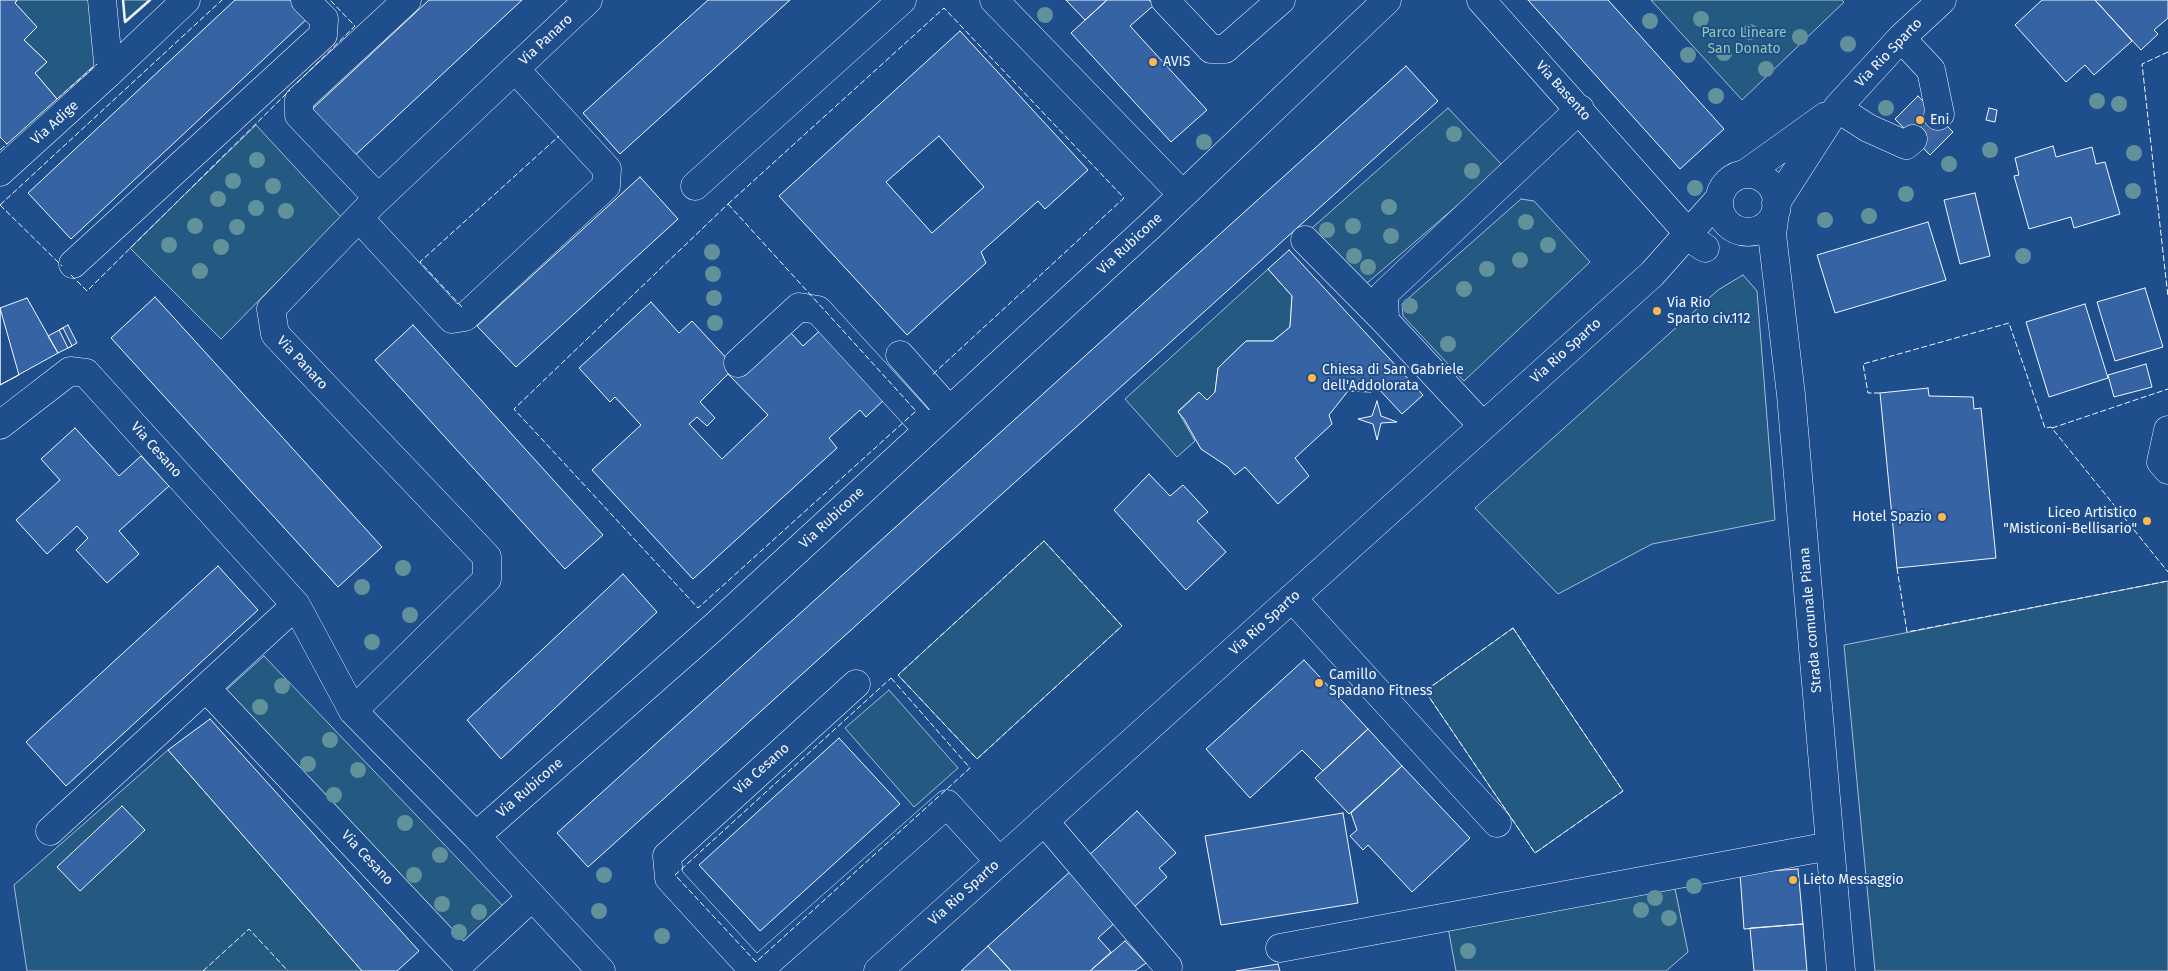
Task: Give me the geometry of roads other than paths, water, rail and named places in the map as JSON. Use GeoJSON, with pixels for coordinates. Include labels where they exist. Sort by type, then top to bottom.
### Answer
{"type":"FeatureCollection","features":[{"type":"Feature","properties":{"kind":"street"},"geometry":{"type":"LineString","coordinates":[[102,0],[109,74]]}},
{"type":"Feature","properties":{"kind":"street","name":"Via Adige"},"geometry":{"type":"LineString","coordinates":[[0,172],[109,74],[186,0]]}},
{"type":"Feature","properties":{"kind":"street"},"geometry":{"type":"LineString","coordinates":[[73,264],[323,35],[324,19],[306,0]]}},
{"type":"Feature","properties":{"kind":"street"},"geometry":{"type":"LineString","coordinates":[[378,198],[299,115],[299,100],[407,0]]}},
{"type":"Feature","properties":{"kind":"street","name":"Via Panaro"},"geometry":{"type":"LineString","coordinates":[[353,711],[487,579],[487,557],[275,334],[271,309],[378,198],[588,0]]}},
{"type":"Feature","properties":{"kind":"street"},"geometry":{"type":"LineString","coordinates":[[695,186],[902,0]]}},
{"type":"Feature","properties":{"kind":"street"},"geometry":{"type":"LineString","coordinates":[[994,0],[1182,194]]}},
{"type":"Feature","properties":{"kind":"street"},"geometry":{"type":"LineString","coordinates":[[1165,0],[1211,49],[1226,49],[1281,0]]}},
{"type":"Feature","properties":{"kind":"street","name":"Via Rubicone"},"geometry":{"type":"LineString","coordinates":[[476,836],[715,626],[1182,194],[1387,0]]}},
{"type":"Feature","properties":{"kind":"street","name":"Via Basento"},"geometry":{"type":"LineString","coordinates":[[1481,0],[1644,181],[1704,223]]}},
{"type":"Feature","properties":{"kind":"street","name":"Via Rio Sparto"},"geometry":{"type":"LineString","coordinates":[[1704,223],[1747,231],[1766,225],[1837,108],[1901,38],[1942,0]]}},
{"type":"Feature","properties":{"kind":"street"},"geometry":{"type":"LineString","coordinates":[[1901,38],[1932,70],[1940,114],[1938,116]]}},
{"type":"Feature","properties":{"kind":"street"},"geometry":{"type":"LineString","coordinates":[[359,218],[452,319],[465,317],[606,186],[607,169],[515,69]]}},
{"type":"Feature","properties":{"kind":"street"},"geometry":{"type":"LineString","coordinates":[[1837,108],[1868,128],[1906,145],[1913,139]]}},
{"type":"Feature","properties":{"kind":"street","name":"Via Rio Sparto"},"geometry":{"type":"LineString","coordinates":[[878,971],[1652,274],[1704,223],[1728,182],[1745,174],[1837,108]]}},
{"type":"Feature","properties":{"kind":"street"},"geometry":{"type":"LineString","coordinates":[[1385,321],[1384,294],[1580,109]]}},
{"type":"Feature","properties":{"kind":"street"},"geometry":{"type":"LineString","coordinates":[[1745,174],[1764,178],[1775,194],[1776,208]]}},
{"type":"Feature","properties":{"kind":"street","name":"Strada comunale Piana"},"geometry":{"type":"LineString","coordinates":[[1776,208],[1772,234],[1792,405],[1841,971]]}},
{"type":"Feature","properties":{"kind":"street","name":"Strada comunale Piana"},"geometry":{"type":"LineString","coordinates":[[1704,223],[1722,215],[1733,228],[1747,231],[1766,246],[1776,269]]}},
{"type":"Feature","properties":{"kind":"street"},"geometry":{"type":"LineString","coordinates":[[1305,240],[1385,321],[1483,426]]}},
{"type":"Feature","properties":{"kind":"street"},"geometry":{"type":"LineString","coordinates":[[738,363],[799,308],[818,310],[928,430]]}},
{"type":"Feature","properties":{"kind":"street"},"geometry":{"type":"LineString","coordinates":[[900,355],[949,410]]}},
{"type":"Feature","properties":{"kind":"street","name":"Via Cesano"},"geometry":{"type":"LineString","coordinates":[[0,426],[70,371],[86,373],[296,605],[353,711],[476,836],[601,971]]}},
{"type":"Feature","properties":{"kind":"street"},"geometry":{"type":"LineString","coordinates":[[2168,430],[2161,462],[2168,470]]}},
{"type":"Feature","properties":{"kind":"street"},"geometry":{"type":"LineString","coordinates":[[1292,598],[1497,823]]}},
{"type":"Feature","properties":{"kind":"street"},"geometry":{"type":"LineString","coordinates":[[50,831],[296,605]]}},
{"type":"Feature","properties":{"kind":"street","name":"Via Cesano"},"geometry":{"type":"LineString","coordinates":[[754,971],[669,878],[667,856],[856,684]]}},
{"type":"Feature","properties":{"kind":"street","name":"Via Cesano"},"geometry":{"type":"LineString","coordinates":[[206,688],[458,966],[532,897]]}},
{"type":"Feature","properties":{"kind":"street"},"geometry":{"type":"LineString","coordinates":[[758,971],[947,804],[999,861]]}},
{"type":"Feature","properties":{"kind":"street"},"geometry":{"type":"LineString","coordinates":[[1044,821],[1168,967]]}},
{"type":"Feature","properties":{"kind":"street"},"geometry":{"type":"LineString","coordinates":[[1280,948],[1830,846]]}},
{"type":"Feature","properties":{"kind":"tunnel"},"geometry":{"type":"LineString","coordinates":[[1913,139],[1938,116]]}},
{"type":"Feature","properties":{"kind":"place","name":"AVIS"},"geometry":{"type":"Point","coordinates":[1153,62]}},
{"type":"Feature","properties":{"kind":"place","name":"Eni"},"geometry":{"type":"Point","coordinates":[1920,120]}},
{"type":"Feature","properties":{"kind":"place","name":"Via Rio Sparto civ.112"},"geometry":{"type":"Point","coordinates":[1657,311]}},
{"type":"Feature","properties":{"kind":"place","name":"Chiesa di San Gabriele dell'Addolorata"},"geometry":{"type":"Point","coordinates":[1312,378]}},
{"type":"Feature","properties":{"kind":"place","name":"Hotel Spazio"},"geometry":{"type":"Point","coordinates":[1942,517]}},
{"type":"Feature","properties":{"kind":"place","name":"Liceo Artistico \"Misticoni-Bellisario\""},"geometry":{"type":"Point","coordinates":[2147,521]}},
{"type":"Feature","properties":{"kind":"place","name":"Camillo Spadano Fitness"},"geometry":{"type":"Point","coordinates":[1319,683]}},
{"type":"Feature","properties":{"kind":"place","name":"Lieto Messaggio"},"geometry":{"type":"Point","coordinates":[1793,880]}},
{"type":"Feature","properties":{"kind":"park label","name":"Parco Lineare San Donato"},"geometry":{"type":"Point","coordinates":[1744,42]}}]}
